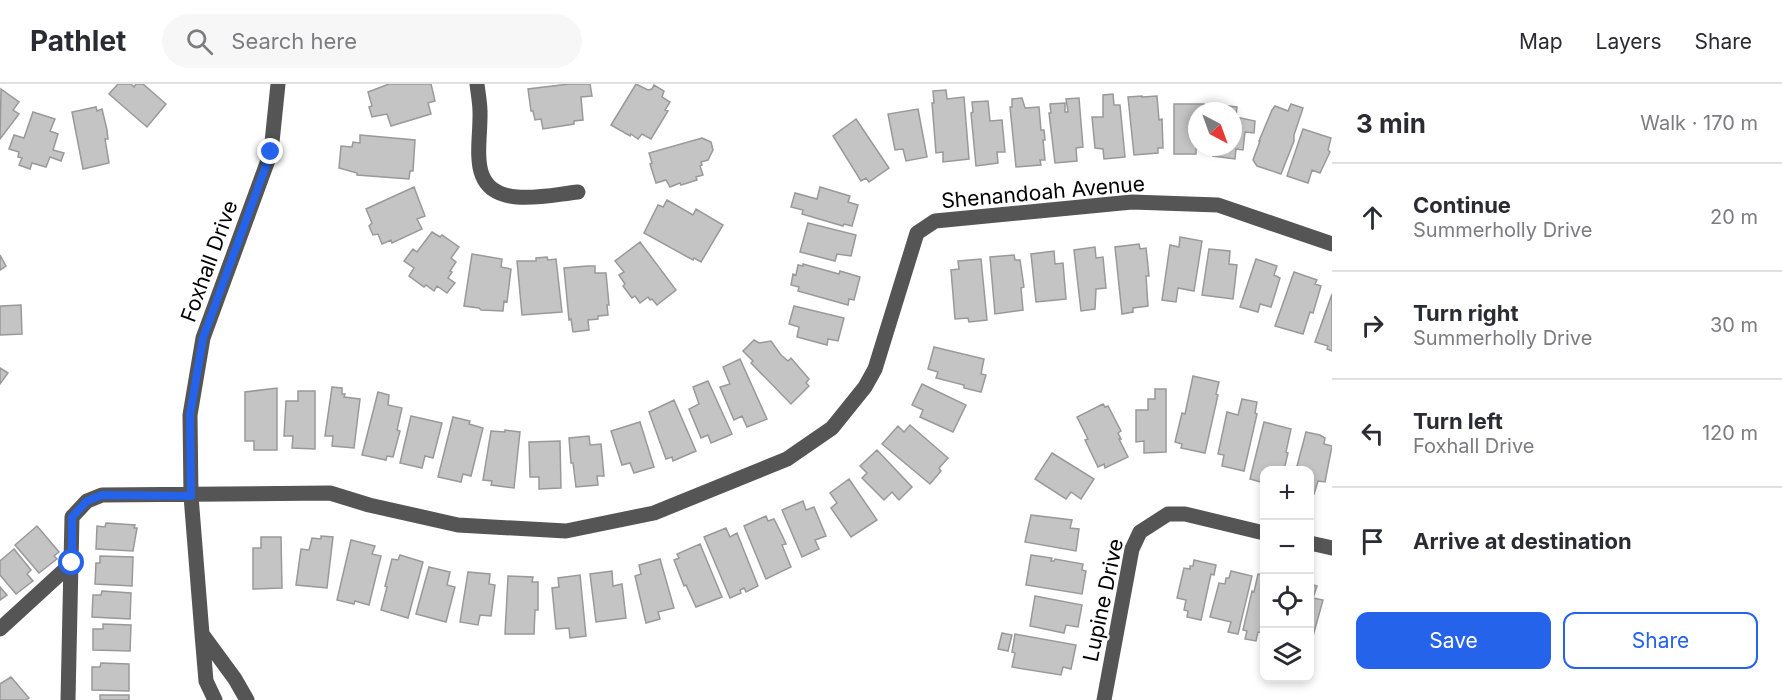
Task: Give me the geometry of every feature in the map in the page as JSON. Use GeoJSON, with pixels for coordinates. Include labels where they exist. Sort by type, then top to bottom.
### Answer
{"type":"FeatureCollection","features":[{"type":"Feature","properties":{"kind":"street","name":"Foxhall Drive"},"geometry":{"type":"LineString","coordinates":[[215,700],[206,681],[191,496],[190,415],[203,338],[271,152],[278,84]]}},
{"type":"Feature","properties":{"kind":"street"},"geometry":{"type":"LineString","coordinates":[[477,84],[480,112],[477,159],[482,177],[495,192],[517,197],[578,192]]}},
{"type":"Feature","properties":{"kind":"street","name":"Shenandoah Avenue"},"geometry":{"type":"LineString","coordinates":[[68,700],[72,517],[87,501],[102,495],[330,493],[369,505],[458,525],[566,531],[654,513],[787,459],[832,428],[865,387],[875,369],[917,233],[935,220],[1131,202],[1218,205],[1332,244]]}},
{"type":"Feature","properties":{"kind":"street","name":"Lupine Drive"},"geometry":{"type":"LineString","coordinates":[[1104,700],[1132,549],[1140,532],[1168,514],[1185,514],[1260,531]]}},
{"type":"Feature","properties":{"kind":"street"},"geometry":{"type":"LineString","coordinates":[[1314,544],[1332,548]]}},
{"type":"Feature","properties":{"kind":"street"},"geometry":{"type":"LineString","coordinates":[[0,629],[72,563]]}},
{"type":"Feature","properties":{"kind":"street"},"geometry":{"type":"LineString","coordinates":[[202,634],[235,679],[247,700]]}},
{"type":"Feature","properties":{"kind":"building"},"geometry":{"type":"Polygon","coordinates":[[[118,84],[131,84],[134,87],[136,84],[143,84],[166,104],[147,127],[109,94],[118,84]]]}},
{"type":"Feature","properties":{"kind":"building"},"geometry":{"type":"Polygon","coordinates":[[[389,84],[431,84],[435,101],[428,103],[431,114],[391,126],[387,114],[372,117],[368,92],[389,84]]]}},
{"type":"Feature","properties":{"kind":"building"},"geometry":{"type":"Polygon","coordinates":[[[590,84],[592,96],[581,97],[583,120],[574,121],[574,124],[543,129],[541,119],[535,120],[533,111],[531,111],[528,89],[590,84]]]}},
{"type":"Feature","properties":{"kind":"building"},"geometry":{"type":"Polygon","coordinates":[[[636,84],[648,90],[654,85],[664,91],[662,97],[670,102],[665,110],[668,111],[651,139],[642,134],[638,139],[611,125],[636,84]]]}},
{"type":"Feature","properties":{"kind":"building"},"geometry":{"type":"Polygon","coordinates":[[[1,89],[19,102],[13,110],[19,114],[0,139],[1,89]]]}},
{"type":"Feature","properties":{"kind":"building"},"geometry":{"type":"Polygon","coordinates":[[[946,90],[947,99],[964,97],[969,159],[943,162],[943,152],[936,153],[933,91],[946,90]]]}},
{"type":"Feature","properties":{"kind":"building"},"geometry":{"type":"Polygon","coordinates":[[[1113,94],[1114,105],[1120,105],[1125,157],[1104,159],[1103,149],[1095,148],[1092,117],[1103,117],[1103,95],[1113,94]]]}},
{"type":"Feature","properties":{"kind":"building"},"geometry":{"type":"Polygon","coordinates":[[[1157,96],[1159,120],[1162,119],[1163,148],[1158,148],[1158,153],[1134,155],[1128,97],[1157,96]]]}},
{"type":"Feature","properties":{"kind":"building"},"geometry":{"type":"Polygon","coordinates":[[[1022,98],[1025,108],[1039,107],[1041,130],[1044,130],[1045,140],[1043,140],[1045,160],[1040,160],[1041,165],[1016,167],[1010,107],[1012,107],[1012,99],[1022,98]]]}},
{"type":"Feature","properties":{"kind":"building"},"geometry":{"type":"Polygon","coordinates":[[[1079,98],[1083,147],[1076,148],[1077,161],[1055,163],[1050,104],[1065,103],[1065,112],[1068,112],[1066,99],[1079,98]]]}},
{"type":"Feature","properties":{"kind":"building"},"geometry":{"type":"Polygon","coordinates":[[[988,101],[990,121],[1002,120],[1005,152],[997,152],[998,163],[976,166],[972,102],[988,101]]]}},
{"type":"Feature","properties":{"kind":"building"},"geometry":{"type":"Polygon","coordinates":[[[1174,104],[1188,104],[1188,154],[1174,154],[1174,104]]]}},
{"type":"Feature","properties":{"kind":"building"},"geometry":{"type":"Polygon","coordinates":[[[1291,104],[1303,108],[1294,141],[1281,174],[1257,166],[1253,160],[1272,110],[1275,106],[1288,111],[1291,104]]]}},
{"type":"Feature","properties":{"kind":"building"},"geometry":{"type":"Polygon","coordinates":[[[96,107],[97,111],[102,109],[107,130],[108,139],[105,139],[109,163],[83,169],[72,112],[96,107]]]}},
{"type":"Feature","properties":{"kind":"building"},"geometry":{"type":"Polygon","coordinates":[[[918,109],[927,157],[906,161],[903,149],[895,150],[888,114],[918,109]]]}},
{"type":"Feature","properties":{"kind":"building"},"geometry":{"type":"Polygon","coordinates":[[[33,112],[55,119],[50,131],[58,134],[53,150],[64,153],[61,161],[50,157],[46,167],[32,163],[30,169],[19,165],[22,158],[18,157],[19,152],[9,149],[14,135],[24,138],[33,112]]]}},
{"type":"Feature","properties":{"kind":"building"},"geometry":{"type":"Polygon","coordinates":[[[1242,118],[1255,121],[1254,133],[1245,132],[1243,150],[1242,118]]]}},
{"type":"Feature","properties":{"kind":"building"},"geometry":{"type":"Polygon","coordinates":[[[856,119],[889,168],[869,182],[866,178],[861,181],[833,136],[856,119]]]}},
{"type":"Feature","properties":{"kind":"building"},"geometry":{"type":"Polygon","coordinates":[[[1303,129],[1331,138],[1328,150],[1330,152],[1320,173],[1312,170],[1308,183],[1287,176],[1303,129]]]}},
{"type":"Feature","properties":{"kind":"building"},"geometry":{"type":"Polygon","coordinates":[[[360,135],[415,140],[413,171],[410,171],[409,179],[357,175],[357,173],[339,168],[341,146],[352,147],[353,142],[360,143],[360,135]]]}},
{"type":"Feature","properties":{"kind":"building"},"geometry":{"type":"Polygon","coordinates":[[[702,138],[711,142],[713,150],[708,160],[701,162],[703,175],[696,177],[697,180],[670,187],[666,180],[656,183],[649,153],[702,138]]]}},
{"type":"Feature","properties":{"kind":"building"},"geometry":{"type":"Polygon","coordinates":[[[1213,156],[1235,156],[1235,159],[1213,156]]]}},
{"type":"Feature","properties":{"kind":"building"},"geometry":{"type":"Polygon","coordinates":[[[414,187],[425,216],[417,219],[422,229],[392,243],[391,240],[382,244],[378,234],[373,235],[369,226],[372,223],[366,209],[414,187]]]}},
{"type":"Feature","properties":{"kind":"building"},"geometry":{"type":"Polygon","coordinates":[[[820,187],[850,196],[848,202],[858,205],[852,226],[844,224],[843,226],[802,214],[803,210],[791,207],[795,193],[817,199],[820,187]]]}},
{"type":"Feature","properties":{"kind":"building"},"geometry":{"type":"Polygon","coordinates":[[[667,200],[693,215],[696,209],[723,225],[701,262],[694,258],[693,260],[644,233],[658,205],[663,207],[667,200]]]}},
{"type":"Feature","properties":{"kind":"building"},"geometry":{"type":"Polygon","coordinates":[[[808,223],[856,235],[851,256],[837,254],[835,261],[800,252],[808,223]]]}},
{"type":"Feature","properties":{"kind":"building"},"geometry":{"type":"Polygon","coordinates":[[[432,232],[440,237],[442,235],[459,247],[451,258],[456,262],[448,278],[455,283],[447,293],[437,286],[434,291],[426,285],[424,287],[409,276],[414,268],[404,261],[413,249],[417,252],[432,232]]]}},
{"type":"Feature","properties":{"kind":"building"},"geometry":{"type":"Polygon","coordinates":[[[1180,237],[1202,241],[1194,291],[1178,288],[1176,302],[1162,300],[1170,245],[1179,247],[1180,237]]]}},
{"type":"Feature","properties":{"kind":"building"},"geometry":{"type":"Polygon","coordinates":[[[640,242],[676,290],[657,305],[648,297],[640,303],[635,296],[632,298],[623,286],[625,284],[619,275],[624,272],[615,261],[640,242]]]}},
{"type":"Feature","properties":{"kind":"building"},"geometry":{"type":"Polygon","coordinates":[[[1139,244],[1140,249],[1146,248],[1149,276],[1146,276],[1148,306],[1133,308],[1133,312],[1122,314],[1115,247],[1139,244]]]}},
{"type":"Feature","properties":{"kind":"building"},"geometry":{"type":"Polygon","coordinates":[[[1095,247],[1096,258],[1103,257],[1106,288],[1096,289],[1095,309],[1081,311],[1074,250],[1095,247]]]}},
{"type":"Feature","properties":{"kind":"building"},"geometry":{"type":"Polygon","coordinates":[[[1209,249],[1230,251],[1229,264],[1237,265],[1233,299],[1202,295],[1209,249]]]}},
{"type":"Feature","properties":{"kind":"building"},"geometry":{"type":"Polygon","coordinates":[[[1054,251],[1055,264],[1063,263],[1066,299],[1036,302],[1031,254],[1054,251]]]}},
{"type":"Feature","properties":{"kind":"building"},"geometry":{"type":"Polygon","coordinates":[[[472,254],[502,259],[501,267],[511,269],[507,302],[504,301],[503,311],[481,310],[464,306],[472,254]]]}},
{"type":"Feature","properties":{"kind":"building"},"geometry":{"type":"Polygon","coordinates":[[[0,255],[6,266],[0,270],[0,255]]]}},
{"type":"Feature","properties":{"kind":"building"},"geometry":{"type":"Polygon","coordinates":[[[1014,255],[1015,260],[1020,260],[1024,287],[1021,288],[1023,310],[995,314],[990,257],[1014,255]]]}},
{"type":"Feature","properties":{"kind":"building"},"geometry":{"type":"Polygon","coordinates":[[[547,257],[548,260],[556,259],[562,312],[522,315],[517,261],[536,261],[536,258],[547,257]]]}},
{"type":"Feature","properties":{"kind":"building"},"geometry":{"type":"Polygon","coordinates":[[[981,259],[987,320],[969,322],[968,318],[955,319],[951,270],[959,269],[958,261],[981,259]]]}},
{"type":"Feature","properties":{"kind":"building"},"geometry":{"type":"Polygon","coordinates":[[[1256,259],[1277,266],[1274,275],[1280,278],[1271,307],[1260,304],[1258,312],[1240,307],[1256,259]]]}},
{"type":"Feature","properties":{"kind":"building"},"geometry":{"type":"Polygon","coordinates":[[[803,264],[860,277],[854,300],[849,299],[848,305],[798,291],[799,287],[791,285],[793,274],[796,275],[798,265],[803,266],[803,264]]]}},
{"type":"Feature","properties":{"kind":"building"},"geometry":{"type":"Polygon","coordinates":[[[595,266],[595,273],[606,273],[608,315],[588,320],[589,330],[573,332],[571,319],[569,320],[564,268],[595,266]]]}},
{"type":"Feature","properties":{"kind":"building"},"geometry":{"type":"Polygon","coordinates":[[[1294,272],[1317,280],[1315,284],[1321,286],[1313,313],[1310,312],[1303,334],[1275,326],[1294,272]]]}},
{"type":"Feature","properties":{"kind":"building"},"geometry":{"type":"Polygon","coordinates":[[[1332,294],[1332,351],[1327,349],[1328,346],[1315,342],[1332,294]]]}},
{"type":"Feature","properties":{"kind":"building"},"geometry":{"type":"Polygon","coordinates":[[[21,305],[22,334],[0,335],[0,306],[21,305]]]}},
{"type":"Feature","properties":{"kind":"building"},"geometry":{"type":"Polygon","coordinates":[[[794,306],[844,318],[838,341],[828,339],[827,345],[797,337],[799,327],[789,324],[794,306]]]}},
{"type":"Feature","properties":{"kind":"building"},"geometry":{"type":"Polygon","coordinates":[[[754,340],[759,343],[771,341],[781,355],[788,361],[791,358],[809,379],[806,383],[809,386],[791,404],[751,363],[753,361],[743,351],[754,340]]]}},
{"type":"Feature","properties":{"kind":"building"},"geometry":{"type":"Polygon","coordinates":[[[934,347],[984,359],[981,374],[986,375],[981,392],[936,378],[938,372],[928,369],[934,347]]]}},
{"type":"Feature","properties":{"kind":"building"},"geometry":{"type":"Polygon","coordinates":[[[740,359],[767,419],[747,427],[742,416],[734,420],[720,387],[730,384],[723,367],[740,359]]]}},
{"type":"Feature","properties":{"kind":"building"},"geometry":{"type":"Polygon","coordinates":[[[0,368],[8,373],[0,384],[0,368]]]}},
{"type":"Feature","properties":{"kind":"building"},"geometry":{"type":"Polygon","coordinates":[[[1193,376],[1219,382],[1205,453],[1181,448],[1182,444],[1175,442],[1182,413],[1185,414],[1193,376]]]}},
{"type":"Feature","properties":{"kind":"building"},"geometry":{"type":"Polygon","coordinates":[[[708,381],[732,434],[711,443],[708,435],[701,438],[689,409],[699,404],[693,387],[708,381]]]}},
{"type":"Feature","properties":{"kind":"building"},"geometry":{"type":"Polygon","coordinates":[[[922,384],[966,405],[953,432],[920,417],[923,410],[912,405],[922,384]]]}},
{"type":"Feature","properties":{"kind":"building"},"geometry":{"type":"Polygon","coordinates":[[[332,387],[342,388],[344,397],[360,399],[354,448],[332,446],[333,436],[325,436],[332,387]]]}},
{"type":"Feature","properties":{"kind":"building"},"geometry":{"type":"Polygon","coordinates":[[[277,388],[277,450],[254,450],[254,441],[245,441],[245,392],[277,388]]]}},
{"type":"Feature","properties":{"kind":"building"},"geometry":{"type":"Polygon","coordinates":[[[1155,389],[1166,389],[1166,452],[1144,453],[1144,441],[1136,442],[1136,410],[1148,410],[1148,399],[1155,399],[1155,389]]]}},
{"type":"Feature","properties":{"kind":"building"},"geometry":{"type":"Polygon","coordinates":[[[298,391],[315,391],[315,449],[292,448],[293,436],[284,436],[286,401],[298,401],[298,391]]]}},
{"type":"Feature","properties":{"kind":"building"},"geometry":{"type":"Polygon","coordinates":[[[378,392],[389,395],[388,405],[402,408],[397,430],[400,431],[393,457],[387,456],[386,460],[362,455],[378,392]]]}},
{"type":"Feature","properties":{"kind":"building"},"geometry":{"type":"Polygon","coordinates":[[[1242,399],[1257,402],[1255,413],[1257,414],[1244,471],[1222,466],[1224,455],[1218,454],[1227,412],[1238,415],[1242,399]]]}},
{"type":"Feature","properties":{"kind":"building"},"geometry":{"type":"Polygon","coordinates":[[[674,400],[696,451],[673,461],[672,457],[666,459],[649,412],[674,400]]]}},
{"type":"Feature","properties":{"kind":"building"},"geometry":{"type":"Polygon","coordinates":[[[1103,404],[1105,407],[1108,406],[1121,431],[1118,433],[1121,439],[1119,439],[1128,457],[1105,468],[1104,464],[1098,467],[1077,417],[1103,404]]]}},
{"type":"Feature","properties":{"kind":"building"},"geometry":{"type":"Polygon","coordinates":[[[411,416],[442,423],[433,458],[425,456],[422,468],[400,463],[411,416]]]}},
{"type":"Feature","properties":{"kind":"building"},"geometry":{"type":"Polygon","coordinates":[[[453,417],[470,421],[469,424],[483,428],[471,476],[463,474],[461,482],[438,477],[453,417]]]}},
{"type":"Feature","properties":{"kind":"building"},"geometry":{"type":"Polygon","coordinates":[[[640,422],[654,467],[634,473],[630,463],[622,465],[611,431],[640,422]]]}},
{"type":"Feature","properties":{"kind":"building"},"geometry":{"type":"Polygon","coordinates":[[[1264,422],[1291,429],[1285,466],[1260,466],[1260,482],[1250,479],[1264,422]]]}},
{"type":"Feature","properties":{"kind":"building"},"geometry":{"type":"Polygon","coordinates":[[[910,425],[948,458],[930,484],[882,444],[898,426],[904,432],[910,425]]]}},
{"type":"Feature","properties":{"kind":"building"},"geometry":{"type":"Polygon","coordinates":[[[505,430],[520,432],[514,488],[491,485],[492,481],[483,480],[491,431],[505,432],[505,430]]]}},
{"type":"Feature","properties":{"kind":"building"},"geometry":{"type":"Polygon","coordinates":[[[1306,432],[1320,435],[1325,438],[1324,444],[1332,446],[1325,482],[1318,481],[1314,494],[1314,466],[1297,466],[1306,432]]]}},
{"type":"Feature","properties":{"kind":"building"},"geometry":{"type":"Polygon","coordinates":[[[589,436],[590,445],[601,444],[604,476],[597,476],[598,485],[576,487],[569,438],[589,436]]]}},
{"type":"Feature","properties":{"kind":"building"},"geometry":{"type":"Polygon","coordinates":[[[560,441],[561,488],[539,489],[539,477],[530,477],[529,442],[560,441]]]}},
{"type":"Feature","properties":{"kind":"building"},"geometry":{"type":"Polygon","coordinates":[[[877,450],[912,487],[899,500],[892,492],[884,500],[862,478],[867,473],[860,466],[877,450]]]}},
{"type":"Feature","properties":{"kind":"building"},"geometry":{"type":"Polygon","coordinates":[[[1052,453],[1094,479],[1081,499],[1071,492],[1066,499],[1035,479],[1052,453]]]}},
{"type":"Feature","properties":{"kind":"building"},"geometry":{"type":"Polygon","coordinates":[[[849,479],[877,520],[851,537],[831,508],[837,503],[830,493],[849,479]]]}},
{"type":"Feature","properties":{"kind":"building"},"geometry":{"type":"Polygon","coordinates":[[[803,501],[806,510],[814,507],[826,536],[815,540],[819,549],[802,557],[782,510],[803,501]]]}},
{"type":"Feature","properties":{"kind":"building"},"geometry":{"type":"Polygon","coordinates":[[[1031,515],[1072,520],[1070,528],[1079,529],[1076,551],[1025,542],[1031,515]]]}},
{"type":"Feature","properties":{"kind":"building"},"geometry":{"type":"Polygon","coordinates":[[[766,516],[768,521],[774,519],[782,535],[786,544],[782,545],[791,567],[766,579],[744,526],[766,516]]]}},
{"type":"Feature","properties":{"kind":"building"},"geometry":{"type":"Polygon","coordinates":[[[106,523],[135,525],[134,528],[137,528],[133,551],[96,549],[97,526],[105,527],[106,523]]]}},
{"type":"Feature","properties":{"kind":"building"},"geometry":{"type":"Polygon","coordinates":[[[37,526],[59,552],[54,556],[57,559],[39,573],[15,545],[37,526]]]}},
{"type":"Feature","properties":{"kind":"building"},"geometry":{"type":"Polygon","coordinates":[[[726,528],[730,537],[737,533],[758,586],[746,592],[744,588],[740,590],[741,593],[730,598],[704,537],[726,528]]]}},
{"type":"Feature","properties":{"kind":"building"},"geometry":{"type":"Polygon","coordinates":[[[321,536],[333,537],[327,588],[296,585],[301,549],[309,550],[312,538],[321,539],[321,536]]]}},
{"type":"Feature","properties":{"kind":"building"},"geometry":{"type":"Polygon","coordinates":[[[261,537],[281,537],[282,588],[253,589],[253,548],[261,548],[261,537]]]}},
{"type":"Feature","properties":{"kind":"building"},"geometry":{"type":"Polygon","coordinates":[[[351,540],[375,546],[372,554],[381,556],[369,605],[337,600],[351,540]]]}},
{"type":"Feature","properties":{"kind":"building"},"geometry":{"type":"Polygon","coordinates":[[[700,544],[722,597],[696,607],[686,585],[684,586],[674,560],[679,558],[677,554],[700,544]]]}},
{"type":"Feature","properties":{"kind":"building"},"geometry":{"type":"Polygon","coordinates":[[[14,549],[31,570],[27,574],[33,581],[16,594],[0,575],[0,561],[14,549]]]}},
{"type":"Feature","properties":{"kind":"building"},"geometry":{"type":"Polygon","coordinates":[[[400,555],[423,562],[408,618],[381,610],[392,559],[398,560],[400,555]]]}},
{"type":"Feature","properties":{"kind":"building"},"geometry":{"type":"Polygon","coordinates":[[[1031,555],[1052,558],[1051,561],[1055,559],[1083,564],[1082,570],[1086,571],[1082,594],[1026,585],[1031,555]]]}},
{"type":"Feature","properties":{"kind":"building"},"geometry":{"type":"Polygon","coordinates":[[[100,556],[133,557],[132,586],[95,584],[96,563],[100,563],[100,556]]]}},
{"type":"Feature","properties":{"kind":"building"},"geometry":{"type":"Polygon","coordinates":[[[660,559],[674,608],[658,612],[660,619],[646,623],[635,576],[641,574],[639,565],[660,559]]]}},
{"type":"Feature","properties":{"kind":"building"},"geometry":{"type":"Polygon","coordinates":[[[1194,560],[1216,565],[1214,575],[1211,574],[1201,620],[1187,617],[1188,611],[1184,610],[1186,600],[1177,598],[1184,568],[1190,569],[1194,560]]]}},
{"type":"Feature","properties":{"kind":"building"},"geometry":{"type":"Polygon","coordinates":[[[429,567],[450,572],[447,585],[455,587],[446,622],[416,614],[429,567]]]}},
{"type":"Feature","properties":{"kind":"building"},"geometry":{"type":"Polygon","coordinates":[[[612,571],[613,586],[622,584],[626,618],[596,622],[590,574],[612,571]]]}},
{"type":"Feature","properties":{"kind":"building"},"geometry":{"type":"Polygon","coordinates":[[[1231,571],[1252,576],[1238,634],[1228,632],[1231,622],[1210,617],[1219,583],[1225,584],[1231,571]]]}},
{"type":"Feature","properties":{"kind":"building"},"geometry":{"type":"Polygon","coordinates":[[[468,572],[490,574],[489,584],[495,585],[491,616],[480,615],[478,625],[460,622],[468,572]]]}},
{"type":"Feature","properties":{"kind":"building"},"geometry":{"type":"Polygon","coordinates":[[[1258,574],[1260,574],[1260,632],[1258,632],[1256,641],[1245,639],[1247,631],[1243,630],[1252,591],[1254,592],[1258,574]]]}},
{"type":"Feature","properties":{"kind":"building"},"geometry":{"type":"Polygon","coordinates":[[[580,575],[586,636],[570,638],[569,628],[556,629],[552,588],[559,587],[558,578],[580,575]]]}},
{"type":"Feature","properties":{"kind":"building"},"geometry":{"type":"Polygon","coordinates":[[[508,576],[533,577],[532,582],[538,582],[538,610],[535,610],[534,634],[505,634],[508,576]]]}},
{"type":"Feature","properties":{"kind":"building"},"geometry":{"type":"Polygon","coordinates":[[[0,587],[7,595],[0,600],[0,587]]]}},
{"type":"Feature","properties":{"kind":"building"},"geometry":{"type":"Polygon","coordinates":[[[102,591],[131,593],[130,619],[92,617],[93,595],[101,595],[102,591]]]}},
{"type":"Feature","properties":{"kind":"building"},"geometry":{"type":"Polygon","coordinates":[[[1035,596],[1082,605],[1078,627],[1066,625],[1064,633],[1030,626],[1035,596]]]}},
{"type":"Feature","properties":{"kind":"building"},"geometry":{"type":"Polygon","coordinates":[[[1314,598],[1323,600],[1314,632],[1314,598]]]}},
{"type":"Feature","properties":{"kind":"building"},"geometry":{"type":"Polygon","coordinates":[[[103,624],[131,625],[130,651],[93,650],[93,629],[103,629],[103,624]]]}},
{"type":"Feature","properties":{"kind":"building"},"geometry":{"type":"Polygon","coordinates":[[[1002,633],[1012,635],[1008,651],[998,649],[1002,633]]]}},
{"type":"Feature","properties":{"kind":"building"},"geometry":{"type":"Polygon","coordinates":[[[1015,634],[1076,645],[1071,669],[1063,667],[1061,675],[1012,667],[1015,634]]]}},
{"type":"Feature","properties":{"kind":"building"},"geometry":{"type":"Polygon","coordinates":[[[101,663],[129,664],[129,691],[92,690],[92,667],[100,667],[101,663]]]}},
{"type":"Feature","properties":{"kind":"building"},"geometry":{"type":"Polygon","coordinates":[[[11,677],[29,698],[0,700],[0,684],[11,677]]]}},
{"type":"Feature","properties":{"kind":"building"},"geometry":{"type":"Polygon","coordinates":[[[100,695],[129,695],[129,700],[100,700],[100,695]]]}},
{"type":"Feature","properties":{"kind":"route"},"geometry":{"type":"LineString","coordinates":[[72,563],[72,517],[87,501],[102,495],[191,496],[190,415],[203,338],[271,152]]}}]}
